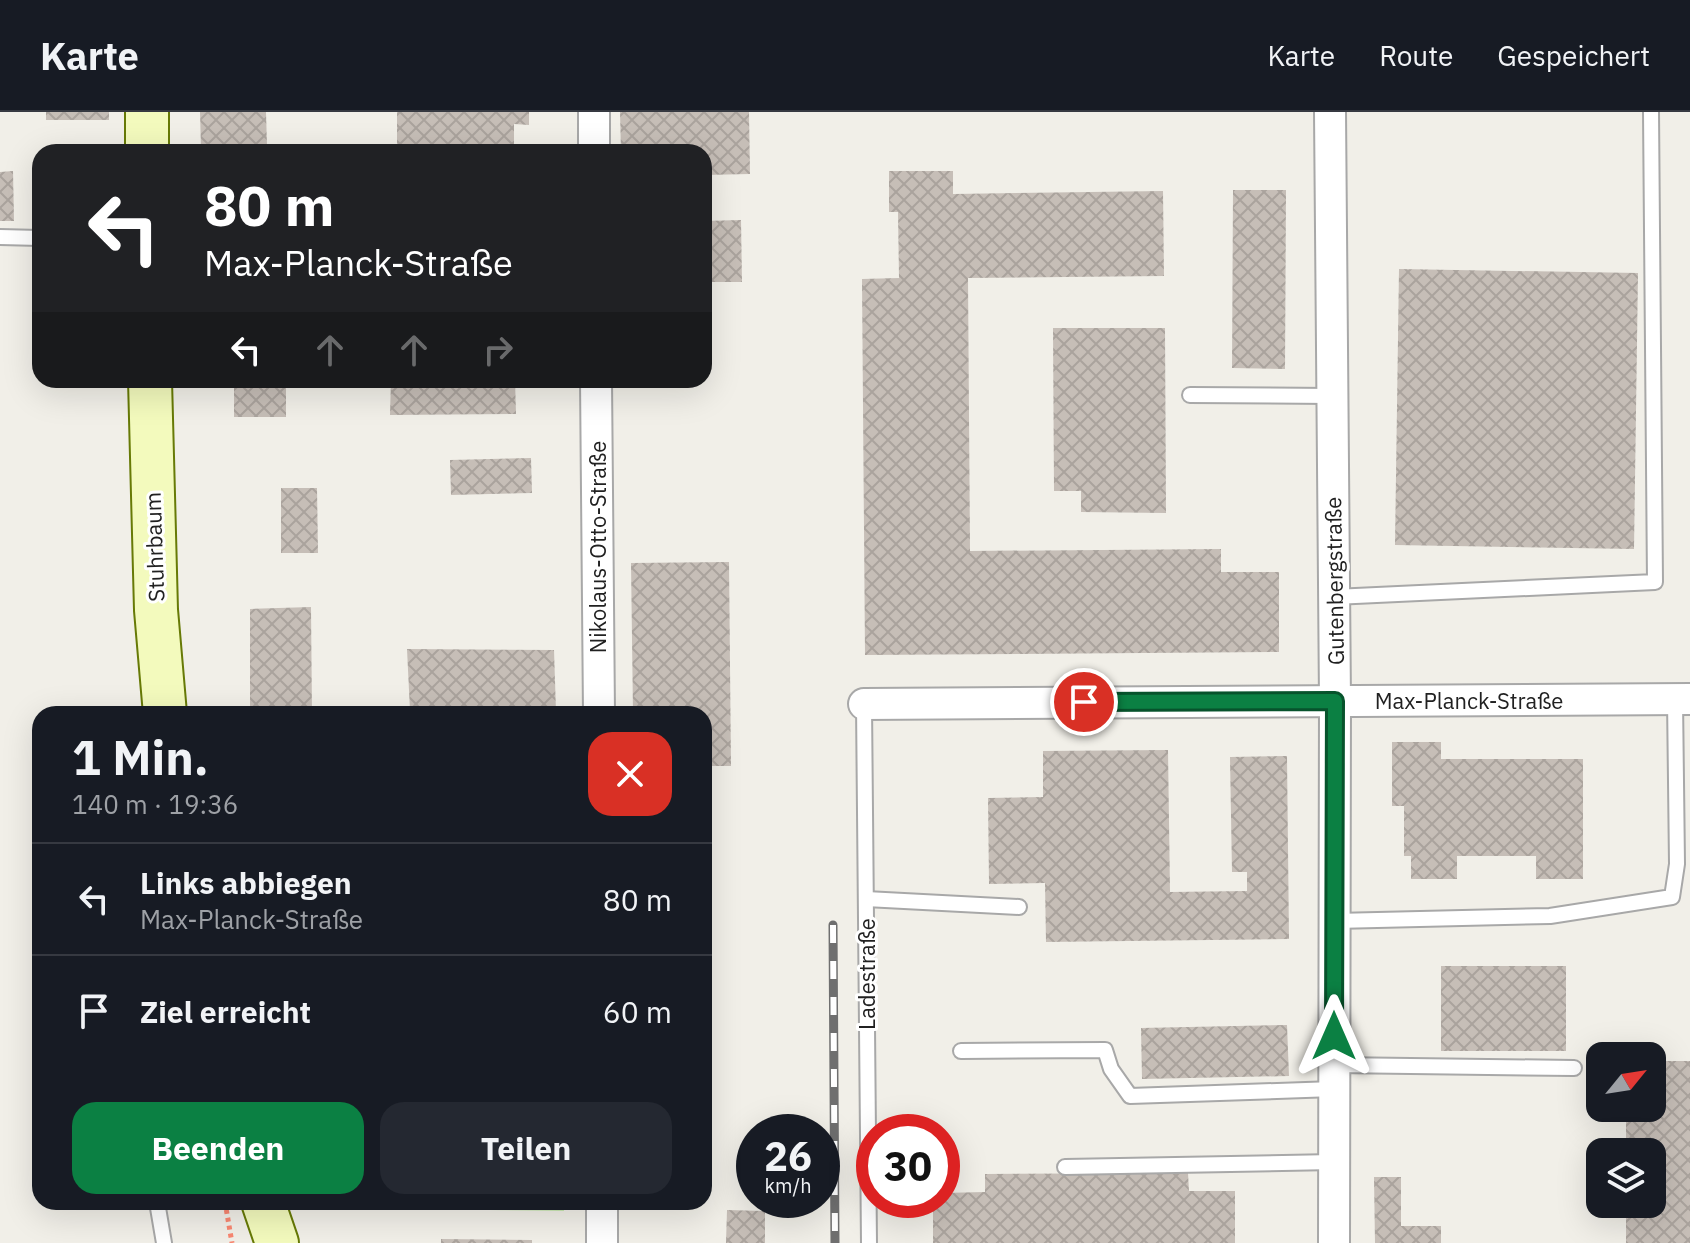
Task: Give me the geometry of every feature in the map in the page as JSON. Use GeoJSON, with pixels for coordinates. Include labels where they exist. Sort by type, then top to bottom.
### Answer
{"type":"FeatureCollection","features":[{"type":"Feature","properties":{"kind":"street"},"geometry":{"type":"LineString","coordinates":[[147,112],[147,144]]}},
{"type":"Feature","properties":{"kind":"street"},"geometry":{"type":"LineString","coordinates":[[594,112],[594,144]]}},
{"type":"Feature","properties":{"kind":"street","name":"Gutenbergstraße"},"geometry":{"type":"LineString","coordinates":[[1330,112],[1335,701],[1334,1243]]}},
{"type":"Feature","properties":{"kind":"street","name":"Stuhrbaum"},"geometry":{"type":"LineString","coordinates":[[150,388],[156,610],[164,706]]}},
{"type":"Feature","properties":{"kind":"street","name":"Nikolaus-Otto-Straße"},"geometry":{"type":"LineString","coordinates":[[596,388],[599,706]]}},
{"type":"Feature","properties":{"kind":"street","name":"Max-Planck-Straße"},"geometry":{"type":"LineString","coordinates":[[864,704],[1682,699]]}},
{"type":"Feature","properties":{"kind":"street"},"geometry":{"type":"LineString","coordinates":[[266,1210],[277,1243]]}},
{"type":"Feature","properties":{"kind":"street"},"geometry":{"type":"LineString","coordinates":[[602,1210],[602,1243]]}},
{"type":"Feature","properties":{"kind":"lane"},"geometry":{"type":"LineString","coordinates":[[1334,597],[1655,582],[1651,112]]}},
{"type":"Feature","properties":{"kind":"lane"},"geometry":{"type":"LineString","coordinates":[[0,237],[32,238]]}},
{"type":"Feature","properties":{"kind":"lane"},"geometry":{"type":"LineString","coordinates":[[1190,395],[1332,396]]}},
{"type":"Feature","properties":{"kind":"lane"},"geometry":{"type":"LineString","coordinates":[[1335,921],[1550,916],[1672,897],[1677,864],[1682,699]]}},
{"type":"Feature","properties":{"kind":"lane","name":"Ladestraße"},"geometry":{"type":"LineString","coordinates":[[864,704],[869,1243]]}},
{"type":"Feature","properties":{"kind":"lane"},"geometry":{"type":"LineString","coordinates":[[866,899],[1019,907]]}},
{"type":"Feature","properties":{"kind":"lane"},"geometry":{"type":"LineString","coordinates":[[961,1051],[1105,1050],[1111,1069],[1130,1096],[1334,1077],[1574,1068]]}},
{"type":"Feature","properties":{"kind":"lane"},"geometry":{"type":"LineString","coordinates":[[1065,1167],[1334,1162]]}},
{"type":"Feature","properties":{"kind":"lane"},"geometry":{"type":"LineString","coordinates":[[158,1210],[164,1243]]}},
{"type":"Feature","properties":{"kind":"path"},"geometry":{"type":"LineString","coordinates":[[226,1210],[232,1243]]}},
{"type":"Feature","properties":{"kind":"green space"},"geometry":{"type":"Polygon","coordinates":[[[483,1210],[564,1210],[564,1211],[483,1210]]]}},
{"type":"Feature","properties":{"kind":"building"},"geometry":{"type":"Polygon","coordinates":[[[46,112],[109,112],[109,120],[46,120],[46,112]]]}},
{"type":"Feature","properties":{"kind":"building"},"geometry":{"type":"Polygon","coordinates":[[[200,112],[266,112],[267,144],[201,144],[200,112]]]}},
{"type":"Feature","properties":{"kind":"building"},"geometry":{"type":"Polygon","coordinates":[[[397,112],[529,112],[529,125],[514,124],[514,144],[397,144],[397,112]]]}},
{"type":"Feature","properties":{"kind":"building"},"geometry":{"type":"Polygon","coordinates":[[[620,112],[749,112],[750,174],[712,175],[712,144],[621,144],[620,112]]]}},
{"type":"Feature","properties":{"kind":"building"},"geometry":{"type":"Polygon","coordinates":[[[13,171],[14,221],[0,221],[0,172],[13,171]]]}},
{"type":"Feature","properties":{"kind":"building"},"geometry":{"type":"Polygon","coordinates":[[[889,171],[953,171],[953,194],[1163,191],[1164,276],[968,278],[970,551],[1221,549],[1221,572],[1279,572],[1279,652],[865,655],[862,279],[899,278],[898,212],[889,212],[889,171]]]}},
{"type":"Feature","properties":{"kind":"building"},"geometry":{"type":"Polygon","coordinates":[[[1233,190],[1286,190],[1285,369],[1232,368],[1233,190]]]}},
{"type":"Feature","properties":{"kind":"building"},"geometry":{"type":"Polygon","coordinates":[[[741,220],[742,282],[712,282],[712,221],[741,220]]]}},
{"type":"Feature","properties":{"kind":"building"},"geometry":{"type":"Polygon","coordinates":[[[1399,269],[1638,273],[1634,549],[1395,545],[1399,269]]]}},
{"type":"Feature","properties":{"kind":"building"},"geometry":{"type":"Polygon","coordinates":[[[1053,328],[1165,328],[1166,513],[1081,512],[1081,491],[1054,491],[1053,328]]]}},
{"type":"Feature","properties":{"kind":"building"},"geometry":{"type":"Polygon","coordinates":[[[234,388],[286,388],[286,417],[234,417],[234,388]]]}},
{"type":"Feature","properties":{"kind":"building"},"geometry":{"type":"Polygon","coordinates":[[[391,388],[515,388],[516,414],[390,415],[391,388]]]}},
{"type":"Feature","properties":{"kind":"building"},"geometry":{"type":"Polygon","coordinates":[[[531,458],[532,493],[451,495],[450,460],[531,458]]]}},
{"type":"Feature","properties":{"kind":"building"},"geometry":{"type":"Polygon","coordinates":[[[281,488],[317,488],[318,553],[281,553],[281,488]]]}},
{"type":"Feature","properties":{"kind":"building"},"geometry":{"type":"Polygon","coordinates":[[[729,562],[731,766],[712,766],[712,706],[633,706],[631,563],[729,562]]]}},
{"type":"Feature","properties":{"kind":"building"},"geometry":{"type":"Polygon","coordinates":[[[311,607],[312,706],[250,706],[250,609],[311,607]]]}},
{"type":"Feature","properties":{"kind":"building"},"geometry":{"type":"Polygon","coordinates":[[[407,649],[554,650],[556,706],[410,706],[407,649]]]}},
{"type":"Feature","properties":{"kind":"building"},"geometry":{"type":"Polygon","coordinates":[[[1392,742],[1441,742],[1441,759],[1583,759],[1583,879],[1536,879],[1536,856],[1457,856],[1457,879],[1411,879],[1411,856],[1404,856],[1404,806],[1392,806],[1392,742]]]}},
{"type":"Feature","properties":{"kind":"building"},"geometry":{"type":"Polygon","coordinates":[[[1168,750],[1170,892],[1247,891],[1247,872],[1232,872],[1230,757],[1287,756],[1289,939],[1046,942],[1045,883],[989,884],[988,798],[1043,797],[1043,751],[1168,750]]]}},
{"type":"Feature","properties":{"kind":"building"},"geometry":{"type":"Polygon","coordinates":[[[1441,966],[1566,966],[1566,1051],[1441,1051],[1441,966]]]}},
{"type":"Feature","properties":{"kind":"building"},"geometry":{"type":"Polygon","coordinates":[[[1287,1025],[1289,1076],[1142,1079],[1141,1028],[1287,1025]]]}},
{"type":"Feature","properties":{"kind":"building"},"geometry":{"type":"Polygon","coordinates":[[[1666,1061],[1690,1061],[1690,1243],[1626,1243],[1626,1218],[1666,1218],[1666,1138],[1626,1138],[1626,1122],[1666,1122],[1666,1061]]]}},
{"type":"Feature","properties":{"kind":"building"},"geometry":{"type":"Polygon","coordinates":[[[1188,1173],[1189,1191],[1235,1191],[1235,1243],[933,1243],[933,1218],[960,1218],[960,1193],[985,1192],[985,1174],[1188,1173]]]}},
{"type":"Feature","properties":{"kind":"building"},"geometry":{"type":"Polygon","coordinates":[[[1374,1177],[1401,1177],[1401,1226],[1441,1226],[1441,1243],[1375,1243],[1374,1177]]]}},
{"type":"Feature","properties":{"kind":"building"},"geometry":{"type":"Polygon","coordinates":[[[727,1210],[736,1210],[736,1218],[765,1218],[765,1243],[726,1243],[727,1210]]]}},
{"type":"Feature","properties":{"kind":"building"},"geometry":{"type":"Polygon","coordinates":[[[441,1239],[532,1240],[532,1243],[441,1243],[441,1239]]]}},
{"type":"Feature","properties":{"kind":"railway"},"geometry":{"type":"LineString","coordinates":[[833,925],[835,1243]]}},
{"type":"Feature","properties":{"kind":"route"},"geometry":{"type":"LineString","coordinates":[[1084,702],[1335,701],[1334,1036]]}}]}
